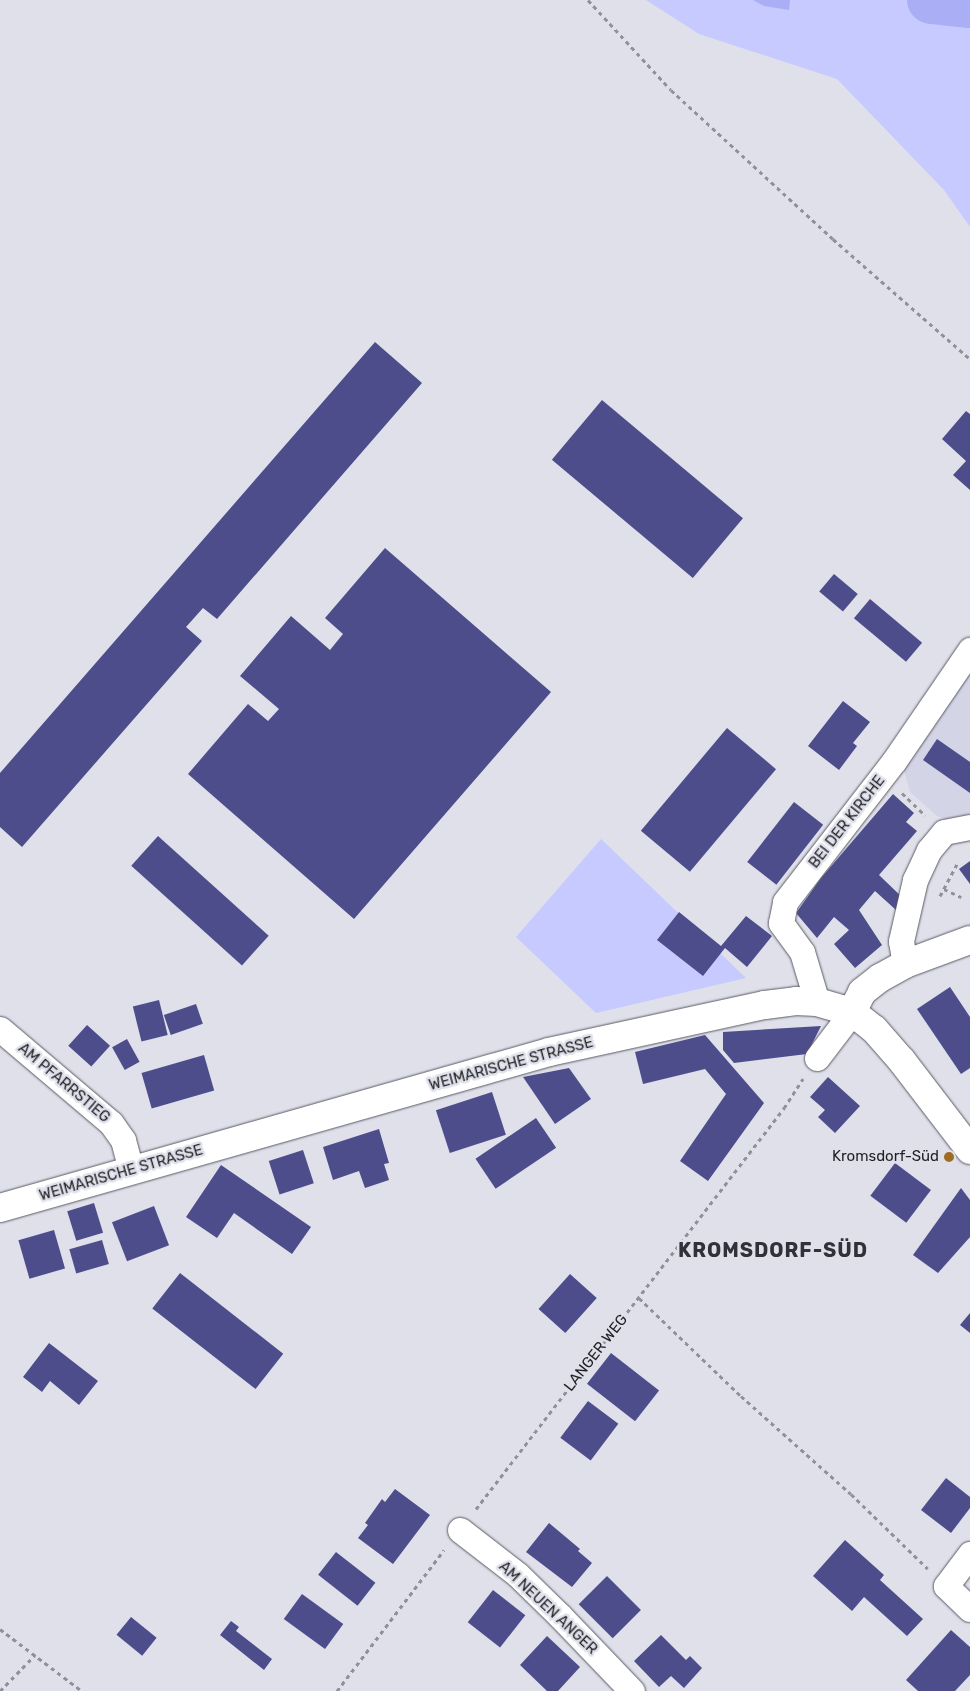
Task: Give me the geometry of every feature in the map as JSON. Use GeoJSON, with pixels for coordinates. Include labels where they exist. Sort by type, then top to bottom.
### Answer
{"type":"FeatureCollection","features":[{"type":"Feature","properties":{"kind":"street","name":"BEI DER KIRCHE"},"geometry":{"type":"LineString","coordinates":[[817,1002],[802,952],[780,923],[785,902],[894,761],[970,650]]}},
{"type":"Feature","properties":{"kind":"street"},"geometry":{"type":"LineString","coordinates":[[905,964],[901,941],[915,880],[928,850],[944,832],[970,827]]}},
{"type":"Feature","properties":{"kind":"street"},"geometry":{"type":"LineString","coordinates":[[816,1058],[852,1012],[862,992],[905,964],[970,940]]}},
{"type":"Feature","properties":{"kind":"street","name":"WEIMARISCHE STRASSE"},"geometry":{"type":"LineString","coordinates":[[0,1208],[131,1169],[549,1052],[765,1005],[796,1001],[817,1002],[852,1012],[874,1029],[902,1061],[970,1150]]}},
{"type":"Feature","properties":{"kind":"street","name":"AM PFARRSTIEG"},"geometry":{"type":"LineString","coordinates":[[0,1029],[112,1123],[123,1140],[131,1169]]}},
{"type":"Feature","properties":{"kind":"street","name":"AM NEUEN ANGER"},"geometry":{"type":"LineString","coordinates":[[460,1530],[518,1575],[632,1691]]}},
{"type":"Feature","properties":{"kind":"street"},"geometry":{"type":"LineString","coordinates":[[970,1554],[946,1586],[970,1609]]}},
{"type":"Feature","properties":{"kind":"path"},"geometry":{"type":"LineString","coordinates":[[588,0],[679,96],[833,239],[970,359]]}},
{"type":"Feature","properties":{"kind":"path"},"geometry":{"type":"LineString","coordinates":[[894,761],[900,792],[944,832]]}},
{"type":"Feature","properties":{"kind":"path"},"geometry":{"type":"LineString","coordinates":[[944,889],[961,897]]}},
{"type":"Feature","properties":{"kind":"path","name":"LANGER WEG"},"geometry":{"type":"LineString","coordinates":[[338,1691],[784,1108],[816,1058]]}},
{"type":"Feature","properties":{"kind":"path"},"geometry":{"type":"LineString","coordinates":[[639,1298],[741,1396],[851,1494],[946,1586]]}},
{"type":"Feature","properties":{"kind":"path"},"geometry":{"type":"LineString","coordinates":[[0,1630],[82,1691]]}},
{"type":"Feature","properties":{"kind":"path"},"geometry":{"type":"LineString","coordinates":[[0,1691],[35,1655]]}},
{"type":"Feature","properties":{"kind":"shaded area"},"geometry":{"type":"Polygon","coordinates":[[[646,0],[970,0],[970,227],[944,190],[837,79],[699,34],[646,0]]]}},
{"type":"Feature","properties":{"kind":"shaded area"},"geometry":{"type":"Polygon","coordinates":[[[753,0],[790,0],[789,10],[764,6],[753,0]]]}},
{"type":"Feature","properties":{"kind":"shaded area"},"geometry":{"type":"Polygon","coordinates":[[[970,665],[970,817],[954,822],[937,816],[910,792],[903,767],[970,665]]]}},
{"type":"Feature","properties":{"kind":"shaded area"},"geometry":{"type":"Polygon","coordinates":[[[601,839],[746,978],[596,1013],[516,937],[601,839]]]}},
{"type":"Feature","properties":{"kind":"building"},"geometry":{"type":"Polygon","coordinates":[[[375,342],[422,383],[217,619],[203,608],[186,627],[202,641],[22,847],[0,827],[0,773],[375,342]]]}},
{"type":"Feature","properties":{"kind":"building"},"geometry":{"type":"Polygon","coordinates":[[[602,400],[743,518],[693,578],[552,460],[602,400]]]}},
{"type":"Feature","properties":{"kind":"building"},"geometry":{"type":"Polygon","coordinates":[[[966,411],[970,414],[970,490],[953,475],[966,461],[942,439],[966,411]]]}},
{"type":"Feature","properties":{"kind":"building"},"geometry":{"type":"Polygon","coordinates":[[[385,548],[551,692],[354,919],[188,774],[248,704],[268,721],[279,709],[240,676],[291,616],[330,650],[343,634],[325,618],[385,548]]]}},
{"type":"Feature","properties":{"kind":"building"},"geometry":{"type":"Polygon","coordinates":[[[834,574],[858,594],[843,612],[819,592],[834,574]]]}},
{"type":"Feature","properties":{"kind":"building"},"geometry":{"type":"Polygon","coordinates":[[[870,599],[922,643],[906,662],[854,618],[870,599]]]}},
{"type":"Feature","properties":{"kind":"building"},"geometry":{"type":"Polygon","coordinates":[[[843,701],[870,722],[853,743],[857,746],[839,770],[808,746],[843,701]]]}},
{"type":"Feature","properties":{"kind":"building"},"geometry":{"type":"Polygon","coordinates":[[[727,728],[776,769],[690,872],[641,831],[727,728]]]}},
{"type":"Feature","properties":{"kind":"building"},"geometry":{"type":"Polygon","coordinates":[[[937,739],[970,762],[970,793],[923,760],[937,739]]]}},
{"type":"Feature","properties":{"kind":"building"},"geometry":{"type":"Polygon","coordinates":[[[893,794],[914,813],[906,822],[917,831],[879,875],[905,900],[896,910],[875,891],[859,910],[882,945],[855,968],[834,944],[849,930],[834,917],[817,938],[796,913],[821,878],[893,794]]]}},
{"type":"Feature","properties":{"kind":"building"},"geometry":{"type":"Polygon","coordinates":[[[794,802],[823,825],[776,885],[747,862],[794,802]]]}},
{"type":"Feature","properties":{"kind":"building"},"geometry":{"type":"Polygon","coordinates":[[[158,836],[269,936],[242,965],[131,866],[158,836]]]}},
{"type":"Feature","properties":{"kind":"building"},"geometry":{"type":"Polygon","coordinates":[[[970,861],[970,884],[959,869],[970,861]]]}},
{"type":"Feature","properties":{"kind":"building"},"geometry":{"type":"Polygon","coordinates":[[[679,912],[721,946],[746,916],[772,936],[747,967],[725,948],[703,976],[657,940],[679,912]]]}},
{"type":"Feature","properties":{"kind":"building"},"geometry":{"type":"Polygon","coordinates":[[[950,987],[970,1017],[970,1068],[961,1074],[917,1009],[950,987]]]}},
{"type":"Feature","properties":{"kind":"building"},"geometry":{"type":"Polygon","coordinates":[[[159,1000],[168,1035],[142,1041],[133,1007],[159,1000]]]}},
{"type":"Feature","properties":{"kind":"building"},"geometry":{"type":"Polygon","coordinates":[[[196,1004],[203,1024],[171,1035],[164,1015],[196,1004]]]}},
{"type":"Feature","properties":{"kind":"building"},"geometry":{"type":"Polygon","coordinates":[[[87,1025],[110,1046],[91,1067],[68,1046],[87,1025]]]}},
{"type":"Feature","properties":{"kind":"building"},"geometry":{"type":"Polygon","coordinates":[[[821,1026],[807,1054],[734,1063],[723,1050],[723,1032],[821,1026]]]}},
{"type":"Feature","properties":{"kind":"building"},"geometry":{"type":"Polygon","coordinates":[[[705,1035],[764,1103],[708,1181],[680,1161],[726,1094],[705,1069],[643,1084],[635,1052],[705,1035]]]}},
{"type":"Feature","properties":{"kind":"building"},"geometry":{"type":"Polygon","coordinates":[[[127,1039],[140,1062],[125,1070],[112,1047],[127,1039]]]}},
{"type":"Feature","properties":{"kind":"building"},"geometry":{"type":"Polygon","coordinates":[[[204,1055],[214,1091],[152,1108],[142,1073],[204,1055]]]}},
{"type":"Feature","properties":{"kind":"building"},"geometry":{"type":"Polygon","coordinates":[[[569,1068],[591,1099],[555,1124],[523,1077],[569,1068]]]}},
{"type":"Feature","properties":{"kind":"building"},"geometry":{"type":"Polygon","coordinates":[[[828,1077],[860,1106],[835,1133],[818,1117],[825,1110],[810,1097],[828,1077]]]}},
{"type":"Feature","properties":{"kind":"building"},"geometry":{"type":"Polygon","coordinates":[[[492,1092],[506,1135],[450,1153],[436,1110],[492,1092]]]}},
{"type":"Feature","properties":{"kind":"building"},"geometry":{"type":"Polygon","coordinates":[[[536,1118],[556,1148],[496,1189],[475,1159],[536,1118]]]}},
{"type":"Feature","properties":{"kind":"building"},"geometry":{"type":"Polygon","coordinates":[[[379,1129],[389,1163],[384,1164],[389,1180],[365,1188],[359,1171],[333,1180],[323,1147],[379,1129]]]}},
{"type":"Feature","properties":{"kind":"building"},"geometry":{"type":"Polygon","coordinates":[[[303,1150],[314,1183],[280,1194],[269,1161],[303,1150]]]}},
{"type":"Feature","properties":{"kind":"building"},"geometry":{"type":"Polygon","coordinates":[[[895,1163],[931,1190],[906,1223],[870,1196],[895,1163]]]}},
{"type":"Feature","properties":{"kind":"building"},"geometry":{"type":"Polygon","coordinates":[[[221,1165],[311,1227],[292,1254],[234,1213],[217,1238],[186,1217],[221,1165]]]}},
{"type":"Feature","properties":{"kind":"building"},"geometry":{"type":"Polygon","coordinates":[[[961,1188],[970,1200],[970,1237],[938,1273],[913,1255],[961,1188]]]}},
{"type":"Feature","properties":{"kind":"building"},"geometry":{"type":"Polygon","coordinates":[[[94,1203],[103,1233],[76,1241],[67,1211],[94,1203]]]}},
{"type":"Feature","properties":{"kind":"building"},"geometry":{"type":"Polygon","coordinates":[[[154,1206],[169,1245],[127,1261],[112,1222],[154,1206]]]}},
{"type":"Feature","properties":{"kind":"building"},"geometry":{"type":"Polygon","coordinates":[[[54,1230],[65,1268],[29,1279],[18,1240],[54,1230]]]}},
{"type":"Feature","properties":{"kind":"building"},"geometry":{"type":"Polygon","coordinates":[[[102,1240],[109,1264],[76,1273],[69,1249],[102,1240]]]}},
{"type":"Feature","properties":{"kind":"building"},"geometry":{"type":"Polygon","coordinates":[[[180,1273],[283,1354],[256,1389],[152,1308],[180,1273]]]}},
{"type":"Feature","properties":{"kind":"building"},"geometry":{"type":"Polygon","coordinates":[[[570,1274],[597,1298],[565,1333],[539,1309],[570,1274]]]}},
{"type":"Feature","properties":{"kind":"building"},"geometry":{"type":"Polygon","coordinates":[[[970,1313],[970,1333],[960,1325],[970,1313]]]}},
{"type":"Feature","properties":{"kind":"building"},"geometry":{"type":"Polygon","coordinates":[[[49,1343],[98,1381],[79,1405],[50,1381],[42,1392],[23,1377],[49,1343]]]}},
{"type":"Feature","properties":{"kind":"building"},"geometry":{"type":"Polygon","coordinates":[[[611,1353],[659,1391],[635,1421],[587,1384],[611,1353]]]}},
{"type":"Feature","properties":{"kind":"building"},"geometry":{"type":"Polygon","coordinates":[[[588,1401],[618,1424],[591,1461],[560,1438],[588,1401]]]}},
{"type":"Feature","properties":{"kind":"building"},"geometry":{"type":"Polygon","coordinates":[[[946,1478],[970,1497],[970,1508],[951,1533],[921,1510],[946,1478]]]}},
{"type":"Feature","properties":{"kind":"building"},"geometry":{"type":"Polygon","coordinates":[[[395,1489],[430,1515],[393,1564],[358,1538],[368,1525],[365,1523],[382,1499],[385,1502],[395,1489]]]}},
{"type":"Feature","properties":{"kind":"building"},"geometry":{"type":"Polygon","coordinates":[[[549,1523],[580,1549],[578,1551],[592,1563],[572,1587],[526,1552],[549,1523]]]}},
{"type":"Feature","properties":{"kind":"building"},"geometry":{"type":"Polygon","coordinates":[[[845,1540],[884,1575],[880,1580],[923,1619],[907,1636],[864,1597],[852,1611],[813,1576],[845,1540]]]}},
{"type":"Feature","properties":{"kind":"building"},"geometry":{"type":"Polygon","coordinates":[[[336,1552],[375,1583],[358,1606],[318,1575],[336,1552]]]}},
{"type":"Feature","properties":{"kind":"building"},"geometry":{"type":"Polygon","coordinates":[[[607,1576],[641,1610],[613,1638],[579,1604],[607,1576]]]}},
{"type":"Feature","properties":{"kind":"building"},"geometry":{"type":"Polygon","coordinates":[[[493,1590],[525,1615],[500,1648],[468,1622],[493,1590]]]}},
{"type":"Feature","properties":{"kind":"building"},"geometry":{"type":"Polygon","coordinates":[[[302,1594],[343,1624],[325,1649],[284,1619],[302,1594]]]}},
{"type":"Feature","properties":{"kind":"building"},"geometry":{"type":"Polygon","coordinates":[[[131,1617],[157,1638],[142,1656],[117,1635],[131,1617]]]}},
{"type":"Feature","properties":{"kind":"building"},"geometry":{"type":"Polygon","coordinates":[[[231,1621],[239,1627],[236,1631],[272,1659],[264,1670],[220,1635],[231,1621]]]}},
{"type":"Feature","properties":{"kind":"building"},"geometry":{"type":"Polygon","coordinates":[[[951,1630],[970,1647],[970,1675],[955,1691],[918,1691],[906,1680],[951,1630]]]}},
{"type":"Feature","properties":{"kind":"building"},"geometry":{"type":"Polygon","coordinates":[[[661,1635],[686,1660],[690,1656],[702,1668],[684,1688],[671,1676],[659,1687],[634,1661],[661,1635]]]}},
{"type":"Feature","properties":{"kind":"building"},"geometry":{"type":"Polygon","coordinates":[[[547,1636],[580,1667],[558,1691],[547,1691],[520,1665],[547,1636]]]}},
{"type":"Feature","properties":{"kind":"waterway"},"geometry":{"type":"LineString","coordinates":[[931,0],[970,4]]}},
{"type":"Feature","properties":{"kind":"place","name":"Kromsdorf-Süd"},"geometry":{"type":"Point","coordinates":[949,1157]}},
{"type":"Feature","properties":{"kind":"district","name":"KROMSDORF-SÜD"},"geometry":{"type":"Point","coordinates":[773,1250]}}]}
